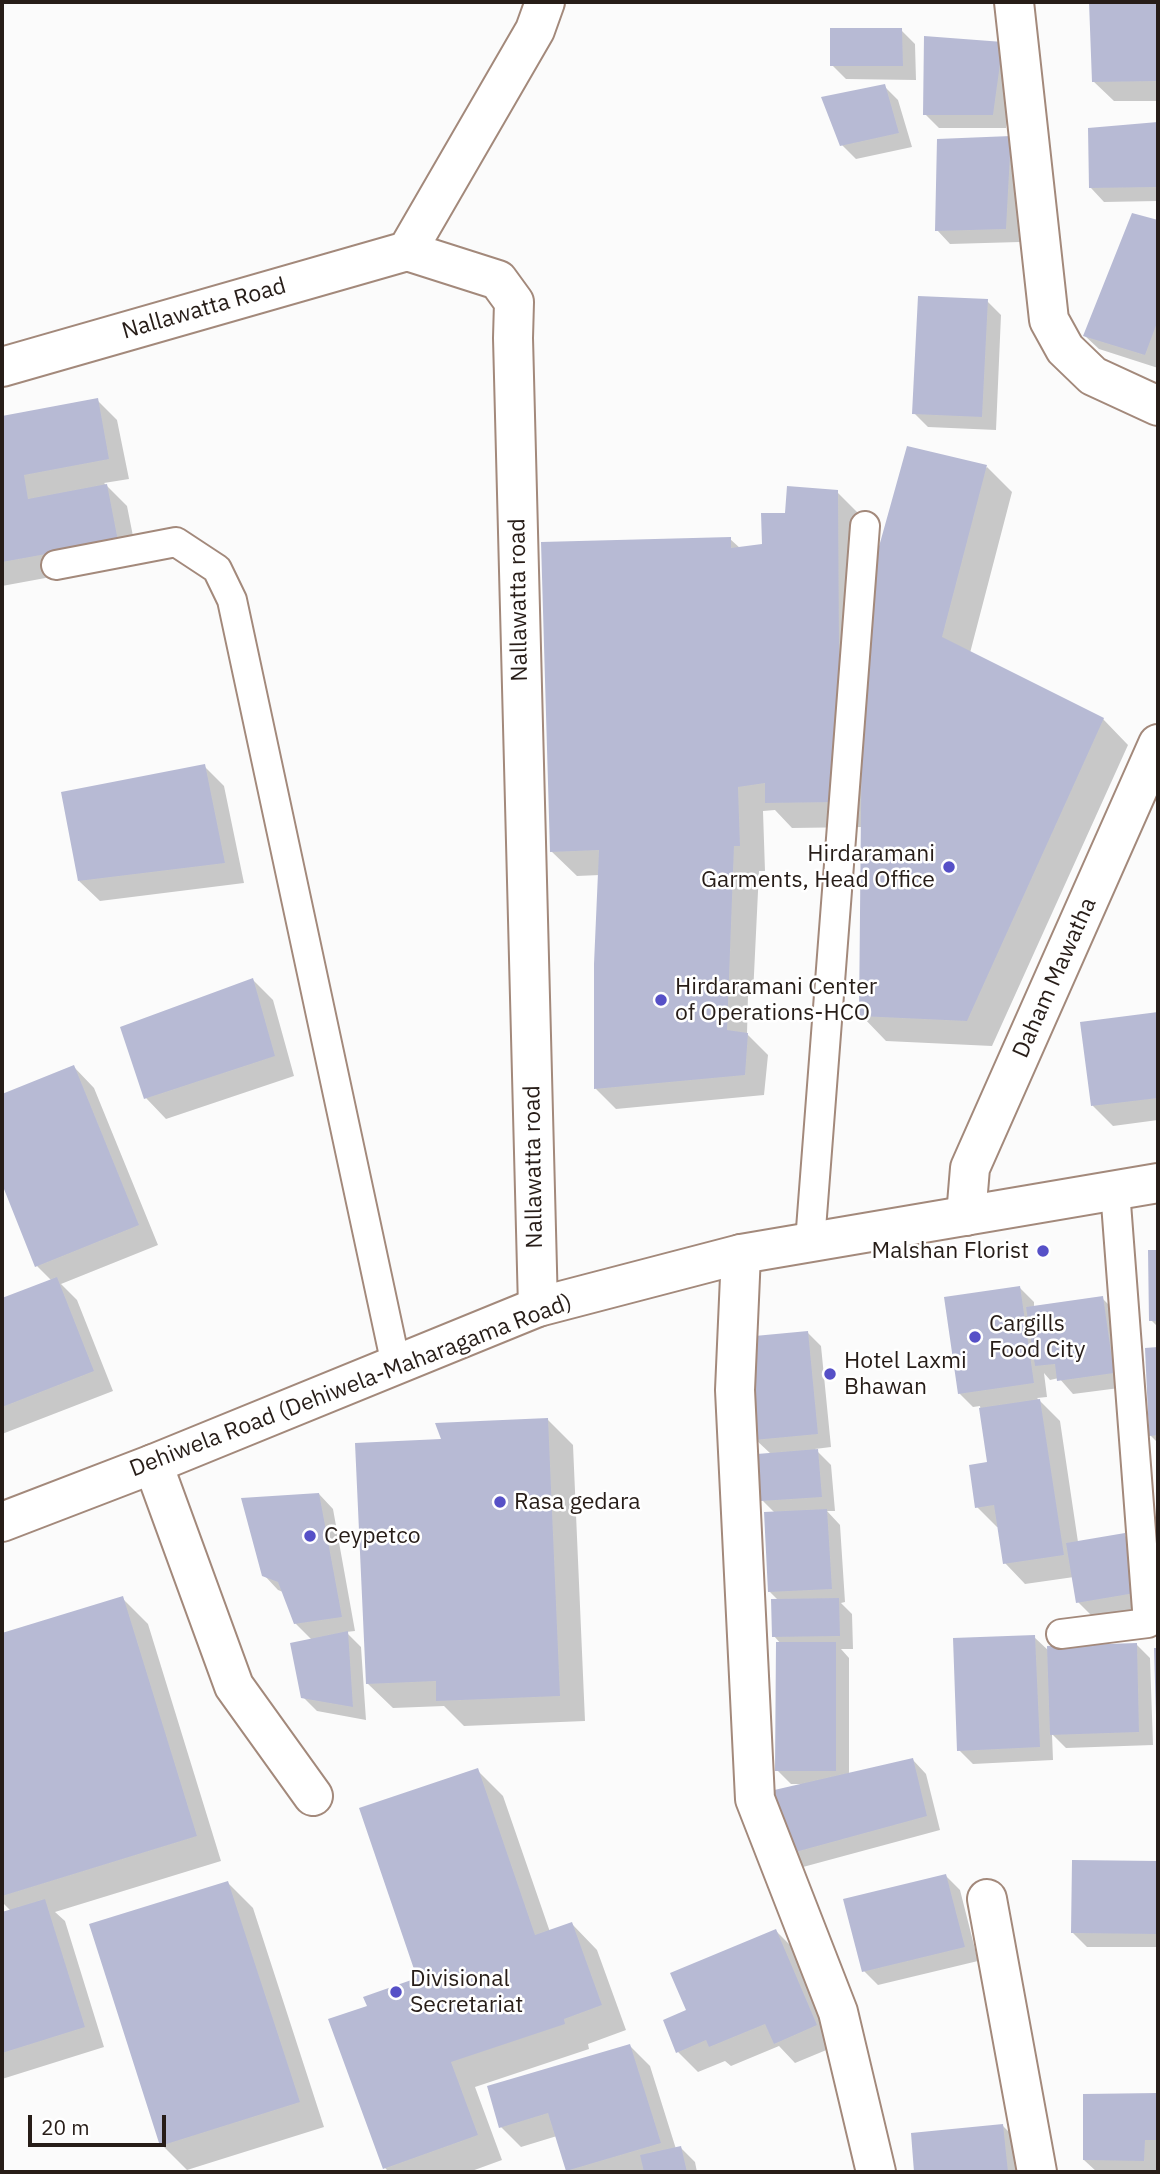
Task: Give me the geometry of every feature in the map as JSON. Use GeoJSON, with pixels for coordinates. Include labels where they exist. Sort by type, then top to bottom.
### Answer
{"type":"FeatureCollection","features":[{"type":"Feature","properties":{"kind":"street"},"geometry":{"type":"LineString","coordinates":[[407,251],[535,30],[545,2]]}},
{"type":"Feature","properties":{"kind":"street"},"geometry":{"type":"LineString","coordinates":[[1014,2],[1049,320],[1065,349],[1093,376],[1158,406]]}},
{"type":"Feature","properties":{"kind":"street","name":"Nallawatta Road"},"geometry":{"type":"LineString","coordinates":[[2,367],[407,251]]}},
{"type":"Feature","properties":{"kind":"street","name":"Nallawatta road"},"geometry":{"type":"LineString","coordinates":[[407,251],[498,280],[514,302],[538,1307]]}},
{"type":"Feature","properties":{"kind":"street","name":"Daham Mawatha"},"geometry":{"type":"LineString","coordinates":[[966,1216],[970,1168],[1158,744]]}},
{"type":"Feature","properties":{"kind":"street","name":"Dehiwela Road (Dehiwela-Maharagama Road)"},"geometry":{"type":"LineString","coordinates":[[2,1522],[153,1464],[538,1307],[741,1254],[1158,1183]]}},
{"type":"Feature","properties":{"kind":"street"},"geometry":{"type":"LineString","coordinates":[[741,1254],[735,1390],[755,1799],[838,2012],[876,2172]]}},
{"type":"Feature","properties":{"kind":"street"},"geometry":{"type":"LineString","coordinates":[[153,1464],[234,1686],[313,1796]]}},
{"type":"Feature","properties":{"kind":"street"},"geometry":{"type":"LineString","coordinates":[[987,1899],[1037,2172]]}},
{"type":"Feature","properties":{"kind":"lane"},"geometry":{"type":"LineString","coordinates":[[810,1242],[865,526]]}},
{"type":"Feature","properties":{"kind":"lane"},"geometry":{"type":"LineString","coordinates":[[56,565],[176,542],[218,569],[232,600],[396,1365]]}},
{"type":"Feature","properties":{"kind":"lane"},"geometry":{"type":"LineString","coordinates":[[1061,1634],[1148,1623],[1115,1190]]}},
{"type":"Feature","properties":{"kind":"building"},"geometry":{"type":"Polygon","coordinates":[[[1089,2],[1158,2],[1158,81],[1092,82],[1089,2]]]}},
{"type":"Feature","properties":{"kind":"building"},"geometry":{"type":"Polygon","coordinates":[[[830,28],[902,28],[903,66],[830,66],[830,28]]]}},
{"type":"Feature","properties":{"kind":"building"},"geometry":{"type":"Polygon","coordinates":[[[924,36],[1003,42],[993,115],[923,115],[924,36]]]}},
{"type":"Feature","properties":{"kind":"building"},"geometry":{"type":"Polygon","coordinates":[[[885,84],[899,133],[840,146],[821,97],[885,84]]]}},
{"type":"Feature","properties":{"kind":"building"},"geometry":{"type":"Polygon","coordinates":[[[1158,122],[1158,187],[1089,188],[1088,128],[1158,122]]]}},
{"type":"Feature","properties":{"kind":"building"},"geometry":{"type":"Polygon","coordinates":[[[1011,136],[1006,229],[935,231],[937,139],[1011,136]]]}},
{"type":"Feature","properties":{"kind":"building"},"geometry":{"type":"Polygon","coordinates":[[[1132,213],[1158,220],[1158,320],[1145,355],[1083,336],[1132,213]]]}},
{"type":"Feature","properties":{"kind":"building"},"geometry":{"type":"Polygon","coordinates":[[[918,296],[988,299],[982,417],[912,414],[918,296]]]}},
{"type":"Feature","properties":{"kind":"building"},"geometry":{"type":"Polygon","coordinates":[[[98,398],[109,459],[24,475],[28,499],[107,484],[118,541],[2,562],[2,416],[98,398]]]}},
{"type":"Feature","properties":{"kind":"building","name":"Hirdaramani Garments, Head Office"},"geometry":{"type":"Polygon","coordinates":[[[907,446],[987,465],[942,637],[1104,718],[967,1021],[859,1016],[863,604],[907,446]]]}},
{"type":"Feature","properties":{"kind":"building"},"geometry":{"type":"Polygon","coordinates":[[[787,486],[838,490],[840,802],[765,803],[765,783],[738,787],[740,846],[734,846],[727,1030],[748,1033],[745,1075],[594,1089],[594,964],[599,850],[550,852],[541,542],[731,537],[731,548],[762,544],[761,513],[785,513],[787,486]]]}},
{"type":"Feature","properties":{"kind":"building"},"geometry":{"type":"Polygon","coordinates":[[[205,764],[225,863],[78,881],[61,792],[205,764]]]}},
{"type":"Feature","properties":{"kind":"building"},"geometry":{"type":"Polygon","coordinates":[[[253,978],[275,1056],[144,1099],[120,1027],[253,978]]]}},
{"type":"Feature","properties":{"kind":"building"},"geometry":{"type":"Polygon","coordinates":[[[1158,1012],[1158,1098],[1091,1106],[1080,1022],[1158,1012]]]}},
{"type":"Feature","properties":{"kind":"building"},"geometry":{"type":"Polygon","coordinates":[[[74,1065],[139,1225],[35,1267],[2,1184],[2,1094],[74,1065]]]}},
{"type":"Feature","properties":{"kind":"building"},"geometry":{"type":"Polygon","coordinates":[[[1148,1250],[1158,1250],[1158,1321],[1149,1321],[1148,1250]]]}},
{"type":"Feature","properties":{"kind":"building"},"geometry":{"type":"Polygon","coordinates":[[[57,1277],[94,1371],[2,1407],[2,1298],[57,1277]]]}},
{"type":"Feature","properties":{"kind":"building"},"geometry":{"type":"Polygon","coordinates":[[[1020,1286],[1034,1383],[958,1394],[944,1297],[1020,1286]]]}},
{"type":"Feature","properties":{"kind":"building"},"geometry":{"type":"Polygon","coordinates":[[[1103,1296],[1114,1373],[1057,1381],[1055,1364],[1035,1366],[1026,1307],[1103,1296]]]}},
{"type":"Feature","properties":{"kind":"building"},"geometry":{"type":"Polygon","coordinates":[[[808,1331],[818,1434],[754,1440],[744,1337],[808,1331]]]}},
{"type":"Feature","properties":{"kind":"building"},"geometry":{"type":"Polygon","coordinates":[[[1158,1347],[1158,1435],[1149,1436],[1145,1348],[1158,1347]]]}},
{"type":"Feature","properties":{"kind":"building"},"geometry":{"type":"Polygon","coordinates":[[[1040,1399],[1064,1555],[1003,1564],[994,1505],[975,1508],[969,1465],[987,1462],[979,1408],[1040,1399]]]}},
{"type":"Feature","properties":{"kind":"building"},"geometry":{"type":"Polygon","coordinates":[[[548,1418],[560,1696],[436,1701],[436,1681],[366,1684],[355,1443],[441,1439],[435,1423],[548,1418]]]}},
{"type":"Feature","properties":{"kind":"building"},"geometry":{"type":"Polygon","coordinates":[[[818,1449],[822,1497],[761,1501],[757,1454],[818,1449]]]}},
{"type":"Feature","properties":{"kind":"building"},"geometry":{"type":"Polygon","coordinates":[[[319,1493],[342,1617],[294,1624],[278,1582],[262,1576],[241,1498],[319,1493]]]}},
{"type":"Feature","properties":{"kind":"building"},"geometry":{"type":"Polygon","coordinates":[[[827,1509],[832,1589],[768,1592],[764,1512],[827,1509]]]}},
{"type":"Feature","properties":{"kind":"building"},"geometry":{"type":"Polygon","coordinates":[[[1125,1533],[1135,1593],[1076,1603],[1066,1543],[1125,1533]]]}},
{"type":"Feature","properties":{"kind":"building"},"geometry":{"type":"Polygon","coordinates":[[[123,1596],[197,1836],[2,1896],[2,1633],[123,1596]]]}},
{"type":"Feature","properties":{"kind":"building"},"geometry":{"type":"Polygon","coordinates":[[[839,1598],[840,1636],[772,1637],[771,1599],[839,1598]]]}},
{"type":"Feature","properties":{"kind":"building"},"geometry":{"type":"Polygon","coordinates":[[[348,1631],[353,1707],[301,1698],[290,1643],[348,1631]]]}},
{"type":"Feature","properties":{"kind":"building"},"geometry":{"type":"Polygon","coordinates":[[[1035,1635],[1040,1747],[957,1751],[953,1638],[1035,1635]]]}},
{"type":"Feature","properties":{"kind":"building"},"geometry":{"type":"Polygon","coordinates":[[[776,1642],[836,1642],[836,1771],[775,1771],[776,1642]]]}},
{"type":"Feature","properties":{"kind":"building"},"geometry":{"type":"Polygon","coordinates":[[[1137,1643],[1139,1732],[1050,1735],[1047,1646],[1137,1643]]]}},
{"type":"Feature","properties":{"kind":"building"},"geometry":{"type":"Polygon","coordinates":[[[1154,1648],[1158,1648],[1158,1715],[1156,1715],[1154,1648]]]}},
{"type":"Feature","properties":{"kind":"building"},"geometry":{"type":"Polygon","coordinates":[[[913,1758],[927,1816],[788,1854],[770,1791],[913,1758]]]}},
{"type":"Feature","properties":{"kind":"building"},"geometry":{"type":"Polygon","coordinates":[[[478,1768],[535,1935],[572,1922],[602,2005],[564,2019],[565,2024],[451,2062],[478,2135],[383,2169],[328,2019],[367,2006],[363,1997],[417,1978],[359,1808],[478,1768]]]}},
{"type":"Feature","properties":{"kind":"building"},"geometry":{"type":"Polygon","coordinates":[[[1072,1860],[1158,1861],[1158,1934],[1071,1933],[1072,1860]]]}},
{"type":"Feature","properties":{"kind":"building"},"geometry":{"type":"Polygon","coordinates":[[[946,1874],[965,1947],[862,1972],[843,1899],[946,1874]]]}},
{"type":"Feature","properties":{"kind":"building"},"geometry":{"type":"Polygon","coordinates":[[[228,1881],[300,2102],[160,2146],[89,1924],[228,1881]]]}},
{"type":"Feature","properties":{"kind":"building"},"geometry":{"type":"Polygon","coordinates":[[[45,1899],[85,2027],[2,2053],[2,1912],[45,1899]]]}},
{"type":"Feature","properties":{"kind":"building"},"geometry":{"type":"Polygon","coordinates":[[[776,1929],[817,2025],[774,2044],[765,2024],[709,2047],[706,2040],[676,2053],[663,2020],[686,2010],[670,1973],[776,1929]]]}},
{"type":"Feature","properties":{"kind":"building"},"geometry":{"type":"Polygon","coordinates":[[[630,2044],[661,2143],[566,2171],[548,2113],[499,2128],[487,2086],[630,2044]]]}},
{"type":"Feature","properties":{"kind":"building"},"geometry":{"type":"Polygon","coordinates":[[[1158,2093],[1158,2140],[1145,2140],[1144,2161],[1083,2160],[1083,2094],[1158,2093]]]}},
{"type":"Feature","properties":{"kind":"building"},"geometry":{"type":"Polygon","coordinates":[[[1003,2124],[1008,2172],[914,2172],[911,2133],[1003,2124]]]}},
{"type":"Feature","properties":{"kind":"building"},"geometry":{"type":"Polygon","coordinates":[[[681,2146],[687,2172],[644,2172],[640,2155],[681,2146]]]}},
{"type":"Feature","properties":{"kind":"place","name":"Hirdaramani Garments, Head Office"},"geometry":{"type":"Point","coordinates":[949,867]}},
{"type":"Feature","properties":{"kind":"place","name":"Hirdaramani Center of Operations-HCO"},"geometry":{"type":"Point","coordinates":[661,1000]}},
{"type":"Feature","properties":{"kind":"place","name":"Malshan Florist"},"geometry":{"type":"Point","coordinates":[1043,1251]}},
{"type":"Feature","properties":{"kind":"place","name":"Cargills Food City"},"geometry":{"type":"Point","coordinates":[975,1337]}},
{"type":"Feature","properties":{"kind":"place","name":"Hotel Laxmi Bhawan"},"geometry":{"type":"Point","coordinates":[830,1374]}},
{"type":"Feature","properties":{"kind":"place","name":"Rasa gedara"},"geometry":{"type":"Point","coordinates":[500,1502]}},
{"type":"Feature","properties":{"kind":"place","name":"Ceypetco"},"geometry":{"type":"Point","coordinates":[310,1536]}},
{"type":"Feature","properties":{"kind":"place","name":"Divisional Secretariat"},"geometry":{"type":"Point","coordinates":[396,1992]}}]}
